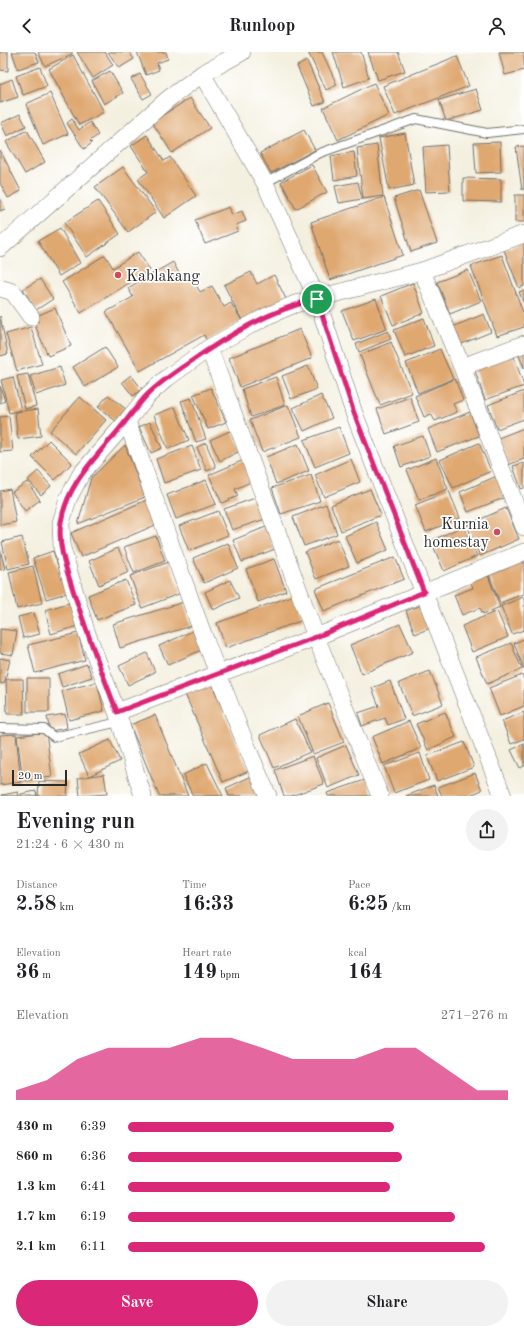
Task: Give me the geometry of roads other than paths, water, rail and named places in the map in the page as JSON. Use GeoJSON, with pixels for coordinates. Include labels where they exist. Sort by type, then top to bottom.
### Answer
{"type":"FeatureCollection","features":[{"type":"Feature","properties":{"kind":"street"},"geometry":{"type":"LineString","coordinates":[[0,248],[168,99],[202,74],[242,52]]}},
{"type":"Feature","properties":{"kind":"street"},"geometry":{"type":"LineString","coordinates":[[202,74],[265,183],[317,299],[354,413],[503,796]]}},
{"type":"Feature","properties":{"kind":"street"},"geometry":{"type":"LineString","coordinates":[[143,796],[118,717],[86,631],[62,548],[61,522],[68,499],[81,474],[147,396],[167,378],[209,348],[267,316],[295,304],[422,271],[524,234]]}},
{"type":"Feature","properties":{"kind":"street"},"geometry":{"type":"LineString","coordinates":[[422,271],[462,367],[524,527]]}},
{"type":"Feature","properties":{"kind":"street"},"geometry":{"type":"LineString","coordinates":[[0,288],[12,292],[31,317]]}},
{"type":"Feature","properties":{"kind":"street"},"geometry":{"type":"LineString","coordinates":[[462,367],[524,344]]}},
{"type":"Feature","properties":{"kind":"street"},"geometry":{"type":"LineString","coordinates":[[209,348],[316,637],[380,796]]}},
{"type":"Feature","properties":{"kind":"street"},"geometry":{"type":"LineString","coordinates":[[127,421],[217,674],[268,796]]}},
{"type":"Feature","properties":{"kind":"street"},"geometry":{"type":"LineString","coordinates":[[118,717],[217,674],[316,637],[524,552]]}},
{"type":"Feature","properties":{"kind":"lane"},"geometry":{"type":"LineString","coordinates":[[265,183],[320,153],[416,119],[487,134],[524,129]]}},
{"type":"Feature","properties":{"kind":"lane"},"geometry":{"type":"LineString","coordinates":[[0,728],[44,729],[54,736],[118,717]]}},
{"type":"Feature","properties":{"kind":"place","name":"Kablakang"},"geometry":{"type":"Point","coordinates":[118,275]}},
{"type":"Feature","properties":{"kind":"place","name":"Kurnia homestay"},"geometry":{"type":"Point","coordinates":[497,532]}}]}
